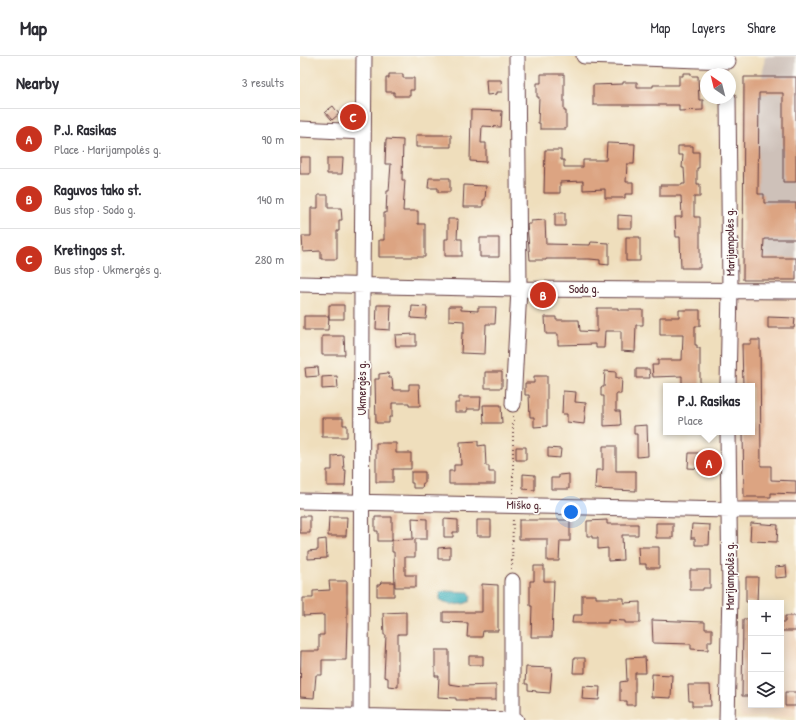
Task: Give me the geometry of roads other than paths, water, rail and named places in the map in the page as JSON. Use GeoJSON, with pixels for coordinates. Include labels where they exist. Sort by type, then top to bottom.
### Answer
{"type":"FeatureCollection","features":[{"type":"Feature","properties":{"kind":"street","name":"Ukmergės g."},"geometry":{"type":"LineString","coordinates":[[361,718],[362,132],[364,56]]}},
{"type":"Feature","properties":{"kind":"street"},"geometry":{"type":"LineString","coordinates":[[513,404],[519,289],[517,56]]}},
{"type":"Feature","properties":{"kind":"street"},"geometry":{"type":"LineString","coordinates":[[584,56],[728,64]]}},
{"type":"Feature","properties":{"kind":"street","name":"Marijampolės g."},"geometry":{"type":"LineString","coordinates":[[728,104],[730,290],[728,383]]}},
{"type":"Feature","properties":{"kind":"street"},"geometry":{"type":"LineString","coordinates":[[300,129],[362,132]]}},
{"type":"Feature","properties":{"kind":"street","name":"Sodo g."},"geometry":{"type":"LineString","coordinates":[[300,284],[519,289],[796,291]]}},
{"type":"Feature","properties":{"kind":"street","name":"Marijampolės g."},"geometry":{"type":"LineString","coordinates":[[727,720],[730,591],[728,435]]}},
{"type":"Feature","properties":{"kind":"street","name":"Miško g."},"geometry":{"type":"LineString","coordinates":[[300,501],[796,510]]}},
{"type":"Feature","properties":{"kind":"street"},"geometry":{"type":"LineString","coordinates":[[512,580],[512,720]]}},
{"type":"Feature","properties":{"kind":"street"},"geometry":{"type":"LineString","coordinates":[[300,715],[361,718],[516,720]]}},
{"type":"Feature","properties":{"kind":"water"},"geometry":{"type":"Polygon","coordinates":[[[443,591],[469,592],[471,596],[470,601],[467,603],[451,604],[440,601],[440,593],[443,591]]]}},
{"type":"Feature","properties":{"kind":"place","name":"Kretingos st."},"geometry":{"type":"Point","coordinates":[353,117]}},
{"type":"Feature","properties":{"kind":"place","name":"Raguvos tako st."},"geometry":{"type":"Point","coordinates":[543,295]}},
{"type":"Feature","properties":{"kind":"place","name":"P.J. Rasikas"},"geometry":{"type":"Point","coordinates":[709,463]}}]}
